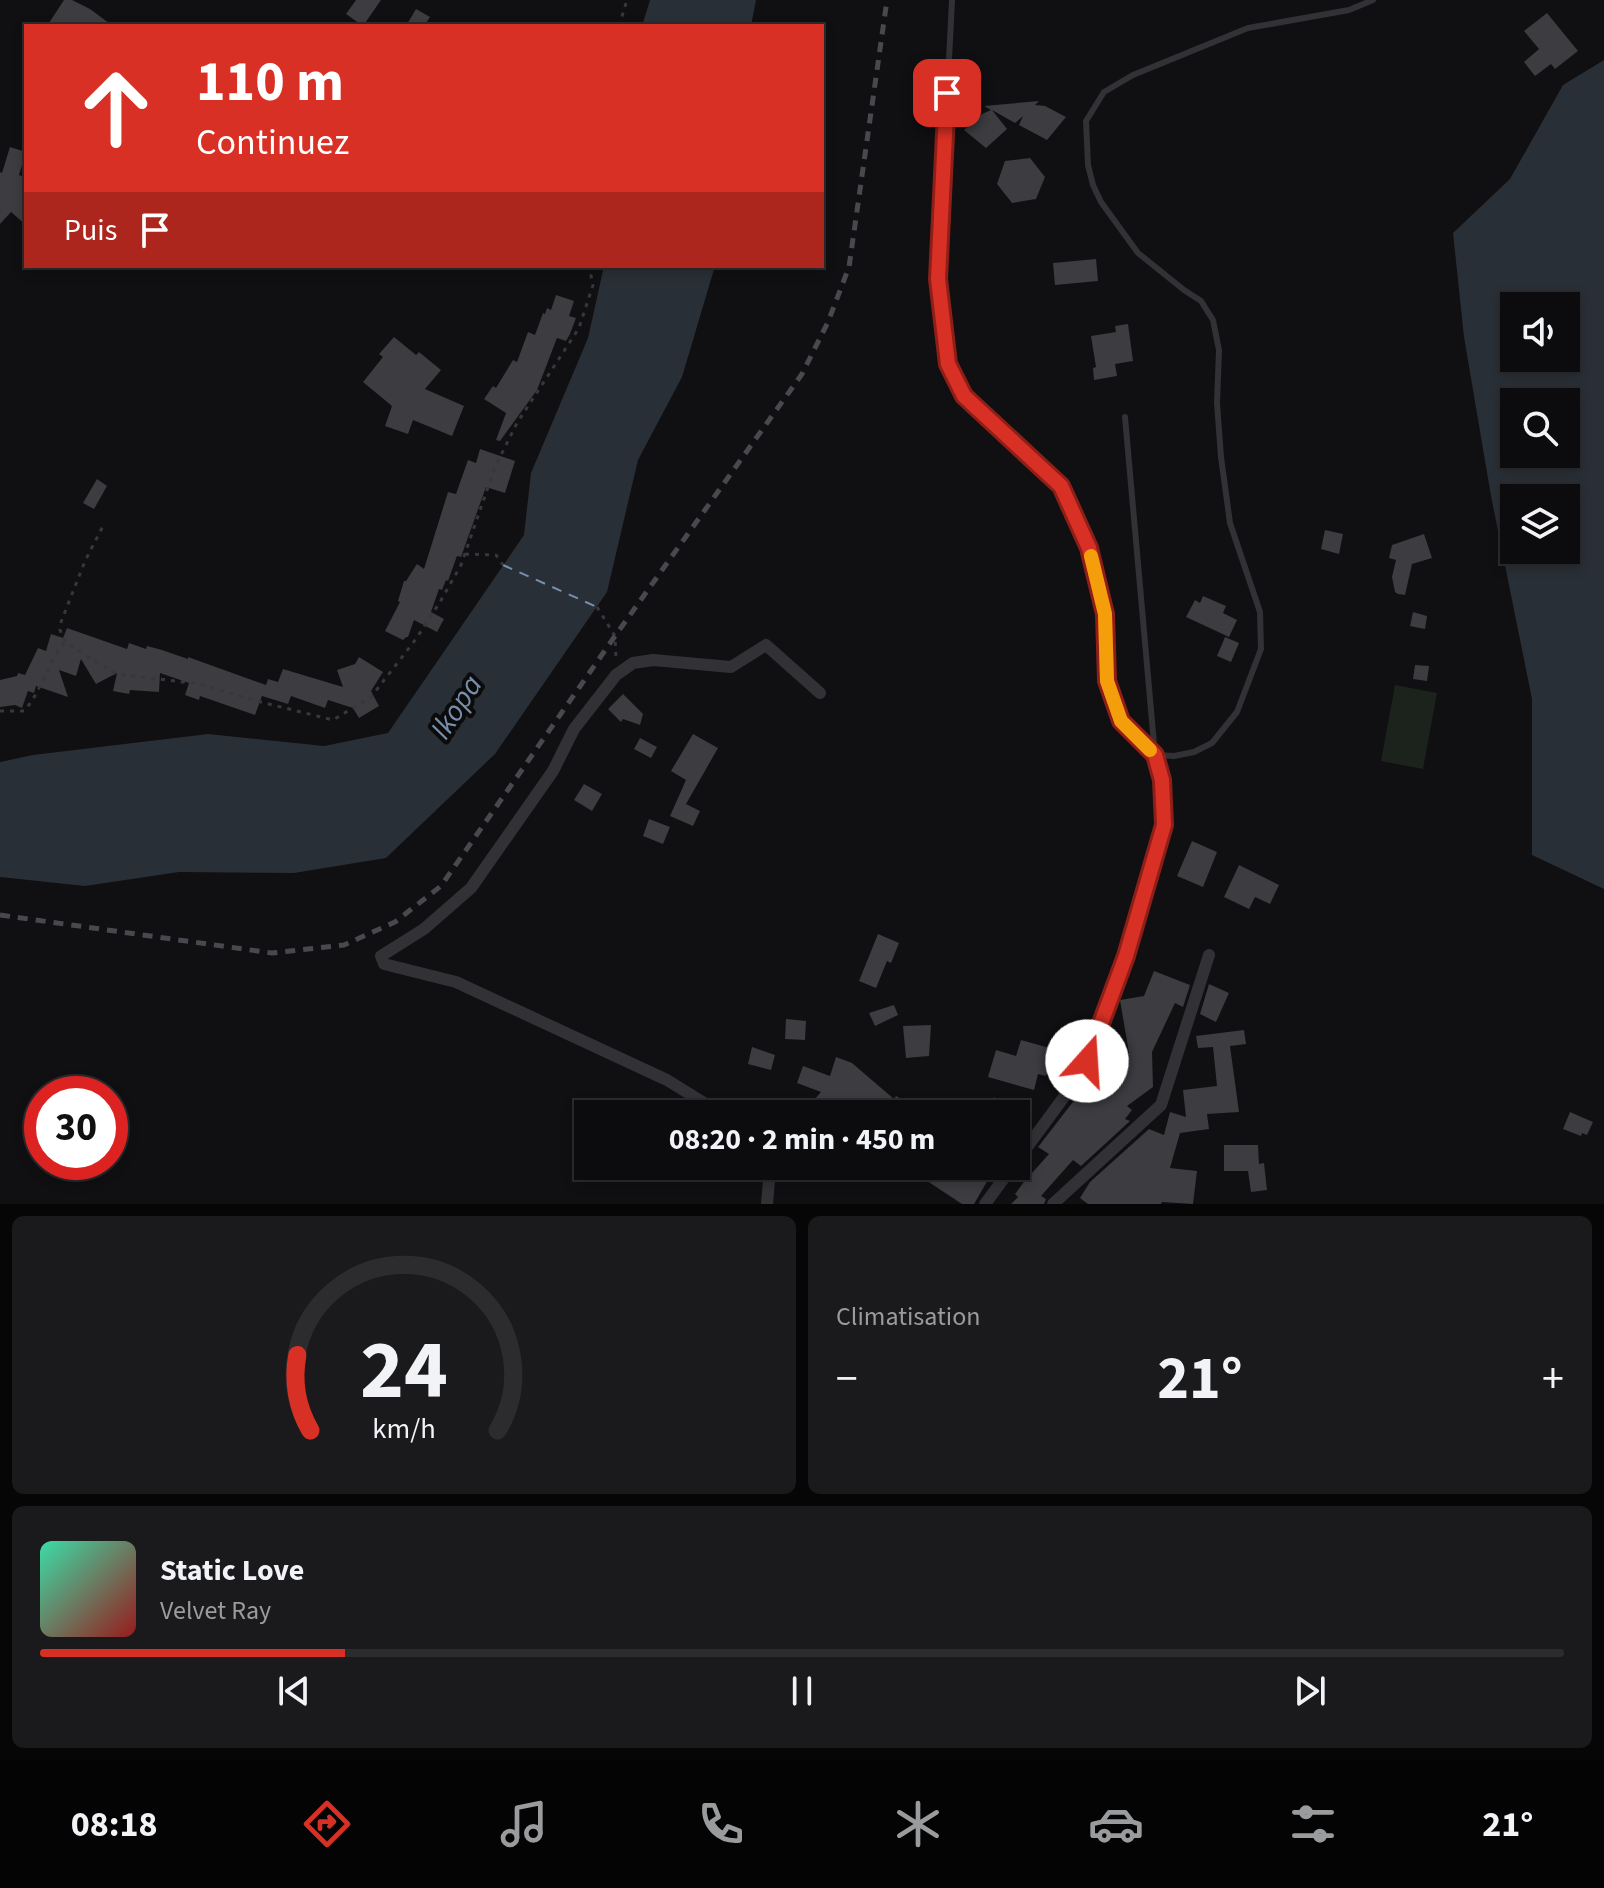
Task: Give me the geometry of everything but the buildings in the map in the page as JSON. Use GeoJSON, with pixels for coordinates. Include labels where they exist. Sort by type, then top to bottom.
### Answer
{"type":"FeatureCollection","features":[{"type":"Feature","properties":{"kind":"street"},"geometry":{"type":"LineString","coordinates":[[699,1100],[667,1080],[456,982],[400,969],[381,961],[384,952],[424,929],[471,888],[553,771],[574,729],[616,675],[633,663],[653,660],[731,667],[766,645],[820,693]]}},
{"type":"Feature","properties":{"kind":"street"},"geometry":{"type":"LineString","coordinates":[[1030,1143],[1087,1061],[1126,956],[1164,825]]}},
{"type":"Feature","properties":{"kind":"street"},"geometry":{"type":"LineString","coordinates":[[1053,1204],[1161,1105],[1209,955]]}},
{"type":"Feature","properties":{"kind":"street"},"geometry":{"type":"LineString","coordinates":[[767,1204],[769,1180]]}},
{"type":"Feature","properties":{"kind":"street"},"geometry":{"type":"LineString","coordinates":[[985,1204],[1002,1180]]}},
{"type":"Feature","properties":{"kind":"lane"},"geometry":{"type":"LineString","coordinates":[[952,0],[938,279],[948,364],[964,396],[1061,486],[1089,548],[1105,614],[1107,681],[1121,721],[1155,755],[1174,756],[1194,752],[1212,743],[1237,712],[1261,649],[1260,612],[1230,523],[1217,403],[1219,350],[1213,320],[1201,301],[1138,253],[1101,202],[1088,165],[1086,121],[1104,92],[1133,75],[1248,28],[1349,10],[1373,0]]}},
{"type":"Feature","properties":{"kind":"lane"},"geometry":{"type":"LineString","coordinates":[[1125,417],[1164,825]]}},
{"type":"Feature","properties":{"kind":"path"},"geometry":{"type":"LineString","coordinates":[[620,24],[627,0]]}},
{"type":"Feature","properties":{"kind":"path"},"geometry":{"type":"LineString","coordinates":[[104,524],[85,561],[61,622],[60,630],[65,642],[116,674],[200,684],[333,720],[371,697],[440,602],[464,554],[495,467],[517,423],[579,328],[593,285],[589,268]]}},
{"type":"Feature","properties":{"kind":"path"},"geometry":{"type":"LineString","coordinates":[[464,554],[496,555],[503,565]]}},
{"type":"Feature","properties":{"kind":"path"},"geometry":{"type":"LineString","coordinates":[[597,607],[615,636],[616,675]]}},
{"type":"Feature","properties":{"kind":"path"},"geometry":{"type":"LineString","coordinates":[[0,711],[24,711],[32,702],[51,658],[65,642]]}},
{"type":"Feature","properties":{"kind":"shaded area"},"geometry":{"type":"Polygon","coordinates":[[[1395,685],[1437,693],[1423,769],[1381,761],[1395,685]]]}},
{"type":"Feature","properties":{"kind":"water"},"geometry":{"type":"Polygon","coordinates":[[[650,0],[756,0],[751,24],[643,24],[650,0]]]}},
{"type":"Feature","properties":{"kind":"water"},"geometry":{"type":"Polygon","coordinates":[[[1604,60],[1604,889],[1532,855],[1532,699],[1505,564],[1580,564],[1580,484],[1500,484],[1500,541],[1464,337],[1453,233],[1510,179],[1563,85],[1604,60]]]}},
{"type":"Feature","properties":{"kind":"water","name":"Ikopa"},"geometry":{"type":"Polygon","coordinates":[[[604,268],[714,268],[682,377],[638,460],[607,592],[495,754],[386,858],[294,873],[179,872],[85,886],[0,877],[0,762],[33,755],[208,734],[324,746],[388,733],[524,535],[531,473],[588,338],[604,268]]]}},
{"type":"Feature","properties":{"kind":"ferry route"},"geometry":{"type":"LineString","coordinates":[[503,565],[597,607]]}},
{"type":"Feature","properties":{"kind":"railway"},"geometry":{"type":"LineString","coordinates":[[0,915],[272,953],[344,945],[395,922],[441,886],[802,374],[828,322],[849,267],[887,0]]}},
{"type":"Feature","properties":{"kind":"slow traffic"},"geometry":{"type":"LineString","coordinates":[[1091,556],[1105,614],[1107,681],[1121,721],[1150,750]]}},
{"type":"Feature","properties":{"kind":"route"},"geometry":{"type":"LineString","coordinates":[[947,93],[938,279],[948,364],[964,396],[1061,486],[1089,548],[1105,614],[1107,681],[1121,721],[1155,755],[1162,780],[1164,825],[1126,956],[1087,1061]]}}]}
